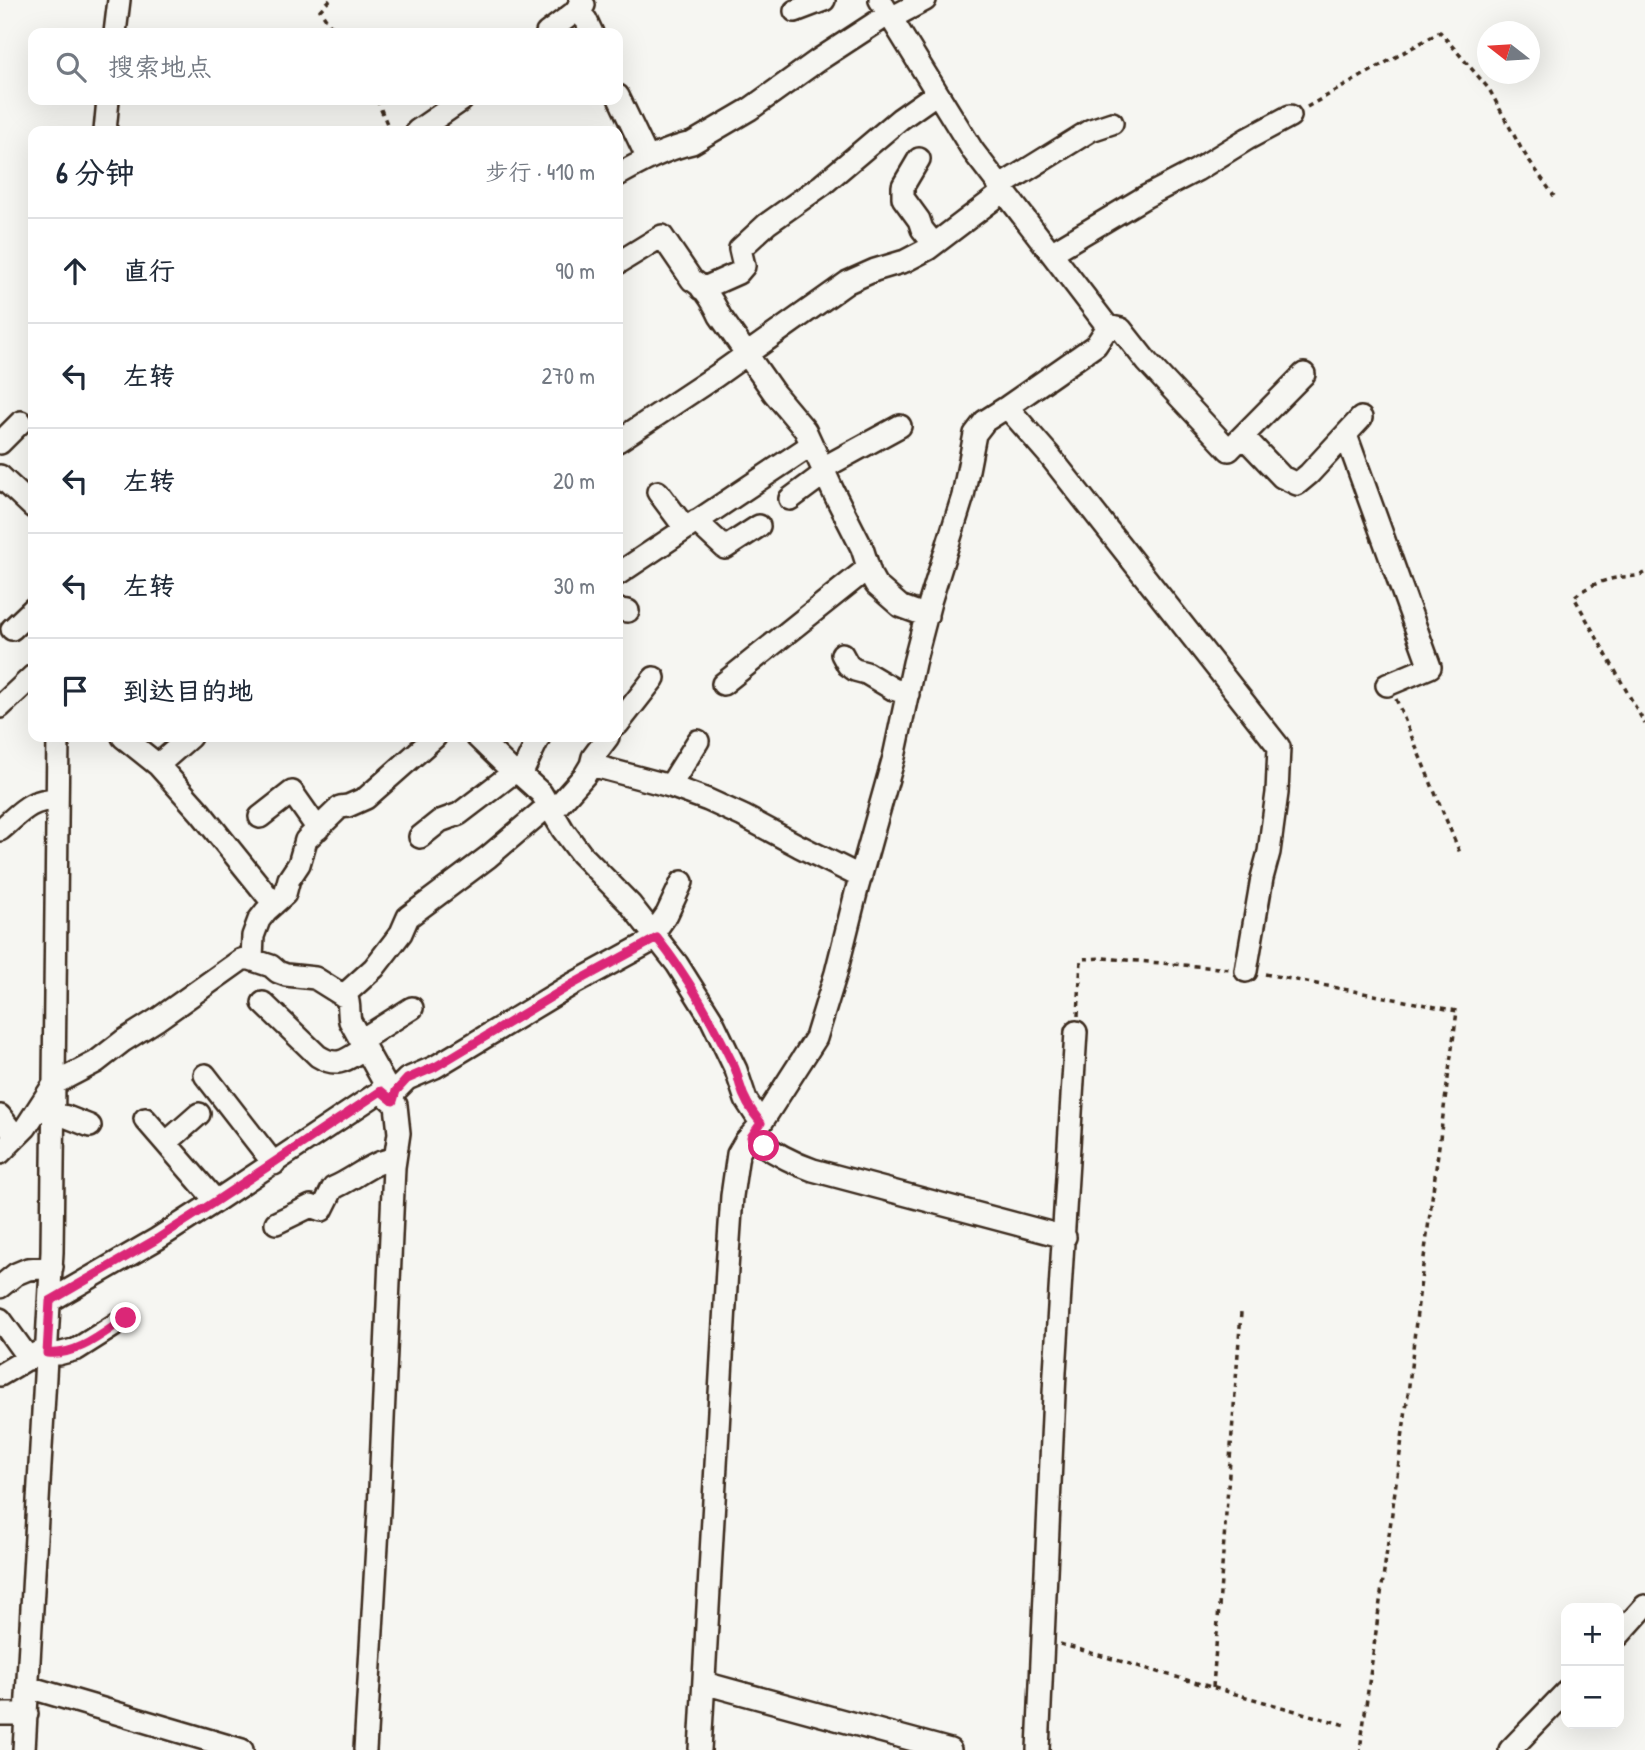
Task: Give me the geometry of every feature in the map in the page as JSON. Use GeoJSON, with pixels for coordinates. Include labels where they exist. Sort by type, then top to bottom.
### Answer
{"type":"FeatureCollection","features":[{"type":"Feature","properties":{"kind":"street"},"geometry":{"type":"LineString","coordinates":[[116,28],[119,0]]}},
{"type":"Feature","properties":{"kind":"street"},"geometry":{"type":"LineString","coordinates":[[794,11],[824,0]]}},
{"type":"Feature","properties":{"kind":"street"},"geometry":{"type":"LineString","coordinates":[[623,172],[648,159],[692,143],[750,109],[887,10],[925,0]]}},
{"type":"Feature","properties":{"kind":"street"},"geometry":{"type":"LineString","coordinates":[[553,28],[578,5],[590,28]]}},
{"type":"Feature","properties":{"kind":"street"},"geometry":{"type":"LineString","coordinates":[[887,10],[973,151],[1107,326],[1121,329],[1147,362],[1229,450],[1304,374]]}},
{"type":"Feature","properties":{"kind":"street"},"geometry":{"type":"LineString","coordinates":[[702,289],[738,274],[744,266],[740,248],[747,241],[822,185],[900,119],[937,93]]}},
{"type":"Feature","properties":{"kind":"street"},"geometry":{"type":"LineString","coordinates":[[105,126],[108,105]]}},
{"type":"Feature","properties":{"kind":"street"},"geometry":{"type":"LineString","coordinates":[[424,126],[455,105]]}},
{"type":"Feature","properties":{"kind":"street"},"geometry":{"type":"LineString","coordinates":[[622,105],[648,159]]}},
{"type":"Feature","properties":{"kind":"street"},"geometry":{"type":"LineString","coordinates":[[1051,253],[1145,197],[1290,117]]}},
{"type":"Feature","properties":{"kind":"street"},"geometry":{"type":"LineString","coordinates":[[623,438],[748,354],[848,282],[868,272],[905,261],[934,244],[1001,189],[1091,130],[1112,124]]}},
{"type":"Feature","properties":{"kind":"street"},"geometry":{"type":"LineString","coordinates":[[919,159],[903,187],[903,198],[934,244]]}},
{"type":"Feature","properties":{"kind":"street"},"geometry":{"type":"LineString","coordinates":[[623,260],[662,236],[692,280],[698,283],[713,302],[774,393],[804,430],[862,548],[876,585],[900,606],[927,616]]}},
{"type":"Feature","properties":{"kind":"street"},"geometry":{"type":"LineString","coordinates":[[700,1750],[732,1196],[738,1154],[816,1038],[894,757],[927,616],[963,496],[975,434],[985,421],[1096,345],[1107,326]]}},
{"type":"Feature","properties":{"kind":"street"},"geometry":{"type":"LineString","coordinates":[[1007,407],[1074,486],[1279,747],[1277,793],[1269,852],[1246,971]]}},
{"type":"Feature","properties":{"kind":"street"},"geometry":{"type":"LineString","coordinates":[[1243,436],[1282,477],[1297,484],[1361,418]]}},
{"type":"Feature","properties":{"kind":"street"},"geometry":{"type":"LineString","coordinates":[[0,443],[21,422]]}},
{"type":"Feature","properties":{"kind":"street"},"geometry":{"type":"LineString","coordinates":[[790,499],[824,470],[900,426]]}},
{"type":"Feature","properties":{"kind":"street"},"geometry":{"type":"LineString","coordinates":[[1346,435],[1430,667],[1389,685]]}},
{"type":"Feature","properties":{"kind":"street"},"geometry":{"type":"LineString","coordinates":[[623,563],[690,524],[811,444]]}},
{"type":"Feature","properties":{"kind":"street"},"geometry":{"type":"LineString","coordinates":[[0,476],[28,502]]}},
{"type":"Feature","properties":{"kind":"street"},"geometry":{"type":"LineString","coordinates":[[658,492],[690,524],[725,548],[759,526]]}},
{"type":"Feature","properties":{"kind":"street"},"geometry":{"type":"LineString","coordinates":[[723,684],[868,568]]}},
{"type":"Feature","properties":{"kind":"street"},"geometry":{"type":"LineString","coordinates":[[12,629],[28,614]]}},
{"type":"Feature","properties":{"kind":"street"},"geometry":{"type":"LineString","coordinates":[[842,654],[848,665],[855,670],[908,694]]}},
{"type":"Feature","properties":{"kind":"street"},"geometry":{"type":"LineString","coordinates":[[623,718],[654,678]]}},
{"type":"Feature","properties":{"kind":"street"},"geometry":{"type":"LineString","coordinates":[[0,708],[28,681]]}},
{"type":"Feature","properties":{"kind":"street"},"geometry":{"type":"LineString","coordinates":[[670,786],[698,741]]}},
{"type":"Feature","properties":{"kind":"street"},"geometry":{"type":"LineString","coordinates":[[24,1750],[38,1356],[50,1301],[52,1267],[58,742]]}},
{"type":"Feature","properties":{"kind":"street"},"geometry":{"type":"LineString","coordinates":[[129,742],[158,765],[200,812],[274,904]]}},
{"type":"Feature","properties":{"kind":"street"},"geometry":{"type":"LineString","coordinates":[[158,765],[184,742]]}},
{"type":"Feature","properties":{"kind":"street"},"geometry":{"type":"LineString","coordinates":[[252,959],[253,936],[259,920],[285,894],[289,879],[299,864],[306,840],[340,807],[366,798],[429,742]]}},
{"type":"Feature","properties":{"kind":"street"},"geometry":{"type":"LineString","coordinates":[[483,742],[541,793],[581,854],[629,904],[677,964],[711,1018],[736,1070],[756,1130],[776,1154],[813,1170],[1065,1237]]}},
{"type":"Feature","properties":{"kind":"street"},"geometry":{"type":"LineString","coordinates":[[420,837],[440,821],[458,814],[518,774],[536,742]]}},
{"type":"Feature","properties":{"kind":"street"},"geometry":{"type":"LineString","coordinates":[[343,996],[374,968],[401,933],[408,917],[550,809],[585,775],[593,757],[604,742]]}},
{"type":"Feature","properties":{"kind":"street"},"geometry":{"type":"LineString","coordinates":[[591,765],[670,786],[708,800],[861,877]]}},
{"type":"Feature","properties":{"kind":"street"},"geometry":{"type":"LineString","coordinates":[[260,817],[292,792],[318,829]]}},
{"type":"Feature","properties":{"kind":"street"},"geometry":{"type":"LineString","coordinates":[[0,830],[26,807],[46,799],[57,799]]}},
{"type":"Feature","properties":{"kind":"street"},"geometry":{"type":"LineString","coordinates":[[50,1301],[157,1239],[274,1164],[396,1091],[407,1079],[435,1067],[655,936],[682,882]]}},
{"type":"Feature","properties":{"kind":"street"},"geometry":{"type":"LineString","coordinates":[[0,1153],[26,1127],[54,1084],[96,1062],[241,960],[252,959],[286,975],[315,978],[347,998],[350,1021],[385,1084],[387,1096],[396,1105],[399,1133],[395,1159],[365,1750]]}},
{"type":"Feature","properties":{"kind":"street"},"geometry":{"type":"LineString","coordinates":[[263,1003],[318,1056],[328,1062],[337,1063],[348,1059],[363,1044],[412,1008]]}},
{"type":"Feature","properties":{"kind":"street"},"geometry":{"type":"LineString","coordinates":[[1038,1750],[1055,1372],[1076,1032]]}},
{"type":"Feature","properties":{"kind":"street"},"geometry":{"type":"LineString","coordinates":[[205,1074],[274,1164]]}},
{"type":"Feature","properties":{"kind":"street"},"geometry":{"type":"LineString","coordinates":[[54,1114],[90,1126]]}},
{"type":"Feature","properties":{"kind":"street"},"geometry":{"type":"LineString","coordinates":[[166,1143],[199,1114]]}},
{"type":"Feature","properties":{"kind":"street"},"geometry":{"type":"LineString","coordinates":[[0,1116],[16,1137]]}},
{"type":"Feature","properties":{"kind":"street"},"geometry":{"type":"LineString","coordinates":[[145,1119],[216,1201]]}},
{"type":"Feature","properties":{"kind":"street"},"geometry":{"type":"LineString","coordinates":[[276,1223],[312,1206],[322,1210],[333,1188],[382,1160],[395,1159]]}},
{"type":"Feature","properties":{"kind":"street"},"geometry":{"type":"LineString","coordinates":[[0,1287],[28,1269],[52,1267]]}},
{"type":"Feature","properties":{"kind":"street"},"geometry":{"type":"LineString","coordinates":[[0,1375],[38,1356],[77,1349],[126,1318]]}},
{"type":"Feature","properties":{"kind":"street"},"geometry":{"type":"LineString","coordinates":[[0,1319],[38,1356]]}},
{"type":"Feature","properties":{"kind":"street"},"geometry":{"type":"LineString","coordinates":[[1624,1629],[1645,1606]]}},
{"type":"Feature","properties":{"kind":"street"},"geometry":{"type":"LineString","coordinates":[[704,1683],[950,1750]]}},
{"type":"Feature","properties":{"kind":"street"},"geometry":{"type":"LineString","coordinates":[[28,1687],[242,1750]]}},
{"type":"Feature","properties":{"kind":"street"},"geometry":{"type":"LineString","coordinates":[[1510,1750],[1561,1697]]}},
{"type":"Feature","properties":{"kind":"street"},"geometry":{"type":"LineString","coordinates":[[0,1714],[26,1714]]}},
{"type":"Feature","properties":{"kind":"path"},"geometry":{"type":"LineString","coordinates":[[330,0],[320,10],[333,28]]}},
{"type":"Feature","properties":{"kind":"path"},"geometry":{"type":"LineString","coordinates":[[1290,117],[1440,32],[1489,89],[1522,150],[1554,196]]}},
{"type":"Feature","properties":{"kind":"path"},"geometry":{"type":"LineString","coordinates":[[379,105],[388,126]]}},
{"type":"Feature","properties":{"kind":"path"},"geometry":{"type":"LineString","coordinates":[[1645,573],[1608,580],[1574,597],[1645,724]]}},
{"type":"Feature","properties":{"kind":"path"},"geometry":{"type":"LineString","coordinates":[[1389,685],[1460,853]]}},
{"type":"Feature","properties":{"kind":"path"},"geometry":{"type":"LineString","coordinates":[[1360,1750],[1457,1011]]}},
{"type":"Feature","properties":{"kind":"path"},"geometry":{"type":"LineString","coordinates":[[1213,1687],[1241,1313]]}},
{"type":"Feature","properties":{"kind":"path"},"geometry":{"type":"LineString","coordinates":[[1044,1641],[1345,1725]]}},
{"type":"Feature","properties":{"kind":"route"},"geometry":{"type":"LineString","coordinates":[[126,1318],[77,1349],[58,1354],[47,1353],[50,1301],[157,1239],[381,1091],[393,1101],[396,1091],[407,1079],[435,1067],[571,985],[657,938],[711,1018],[736,1070],[746,1100],[761,1123],[751,1137],[764,1146]]}}]}
